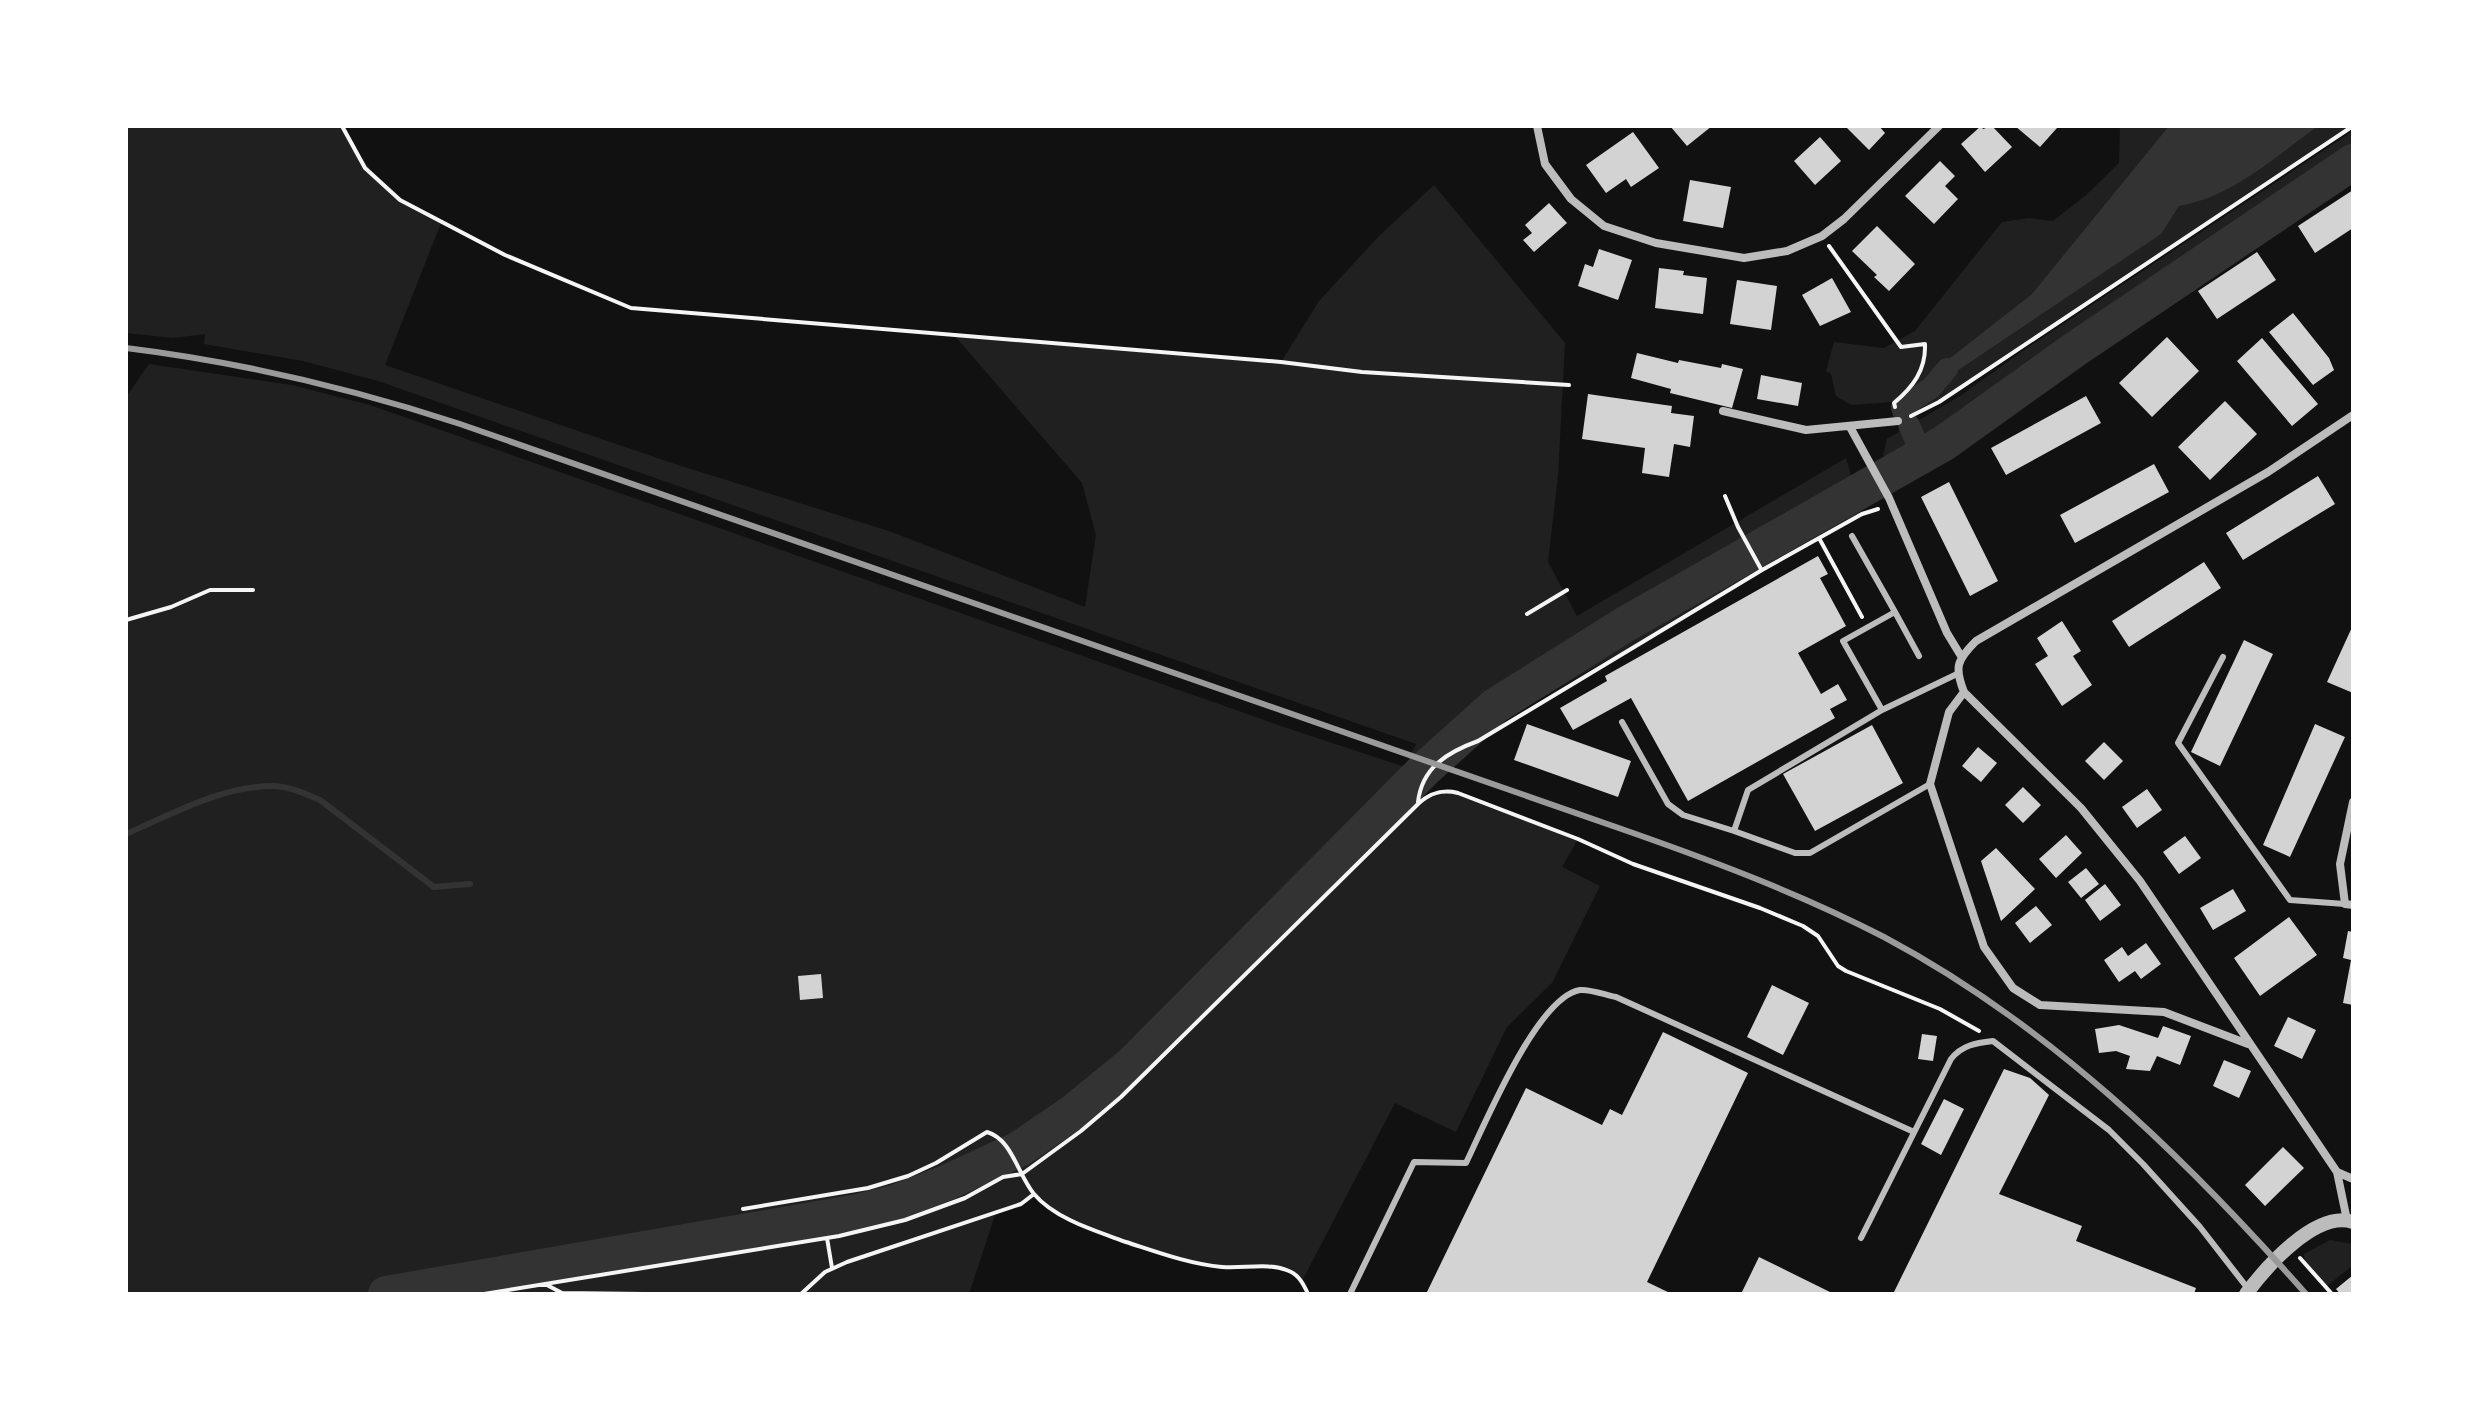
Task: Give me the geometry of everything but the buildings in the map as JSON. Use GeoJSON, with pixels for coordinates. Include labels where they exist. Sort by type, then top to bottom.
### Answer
{"type":"FeatureCollection","features":[{"type":"Feature","properties":{"kind":"street"},"geometry":{"type":"LineString","coordinates":[[1537,126],[1545,164],[1571,199],[1604,226],[1656,243],[1744,258],[1787,251],[1822,236],[1844,219],[1939,126]]}},
{"type":"Feature","properties":{"kind":"street"},"geometry":{"type":"LineString","coordinates":[[1723,411],[1806,430],[1898,421]]}},
{"type":"Feature","properties":{"kind":"street"},"geometry":{"type":"LineString","coordinates":[[2247,1292],[2290,1247],[2327,1221],[2351,1219],[2337,1172],[2140,881],[2081,808],[1964,692],[1957,674],[1961,656],[1976,641],[2268,472],[2353,415]]}},
{"type":"Feature","properties":{"kind":"street"},"geometry":{"type":"LineString","coordinates":[[1850,427],[1890,501],[1947,633],[1961,656]]}},
{"type":"Feature","properties":{"kind":"street"},"geometry":{"type":"LineString","coordinates":[[1964,692],[1949,712],[1930,784],[1984,947],[2013,988],[2040,1005],[2164,1012],[2250,1045]]}},
{"type":"Feature","properties":{"kind":"street"},"geometry":{"type":"LineString","coordinates":[[2349,904],[2340,864],[2353,802]]}},
{"type":"Feature","properties":{"kind":"street"},"geometry":{"type":"LineString","coordinates":[[2337,1172],[2353,1179]]}},
{"type":"Feature","properties":{"kind":"lane"},"geometry":{"type":"LineString","coordinates":[[1852,536],[1919,656]]}},
{"type":"Feature","properties":{"kind":"lane"},"geometry":{"type":"LineString","coordinates":[[1882,710],[1843,641],[1895,612]]}},
{"type":"Feature","properties":{"kind":"lane"},"geometry":{"type":"LineString","coordinates":[[2223,657],[2178,743],[2290,900],[2349,904]]}},
{"type":"Feature","properties":{"kind":"lane"},"geometry":{"type":"LineString","coordinates":[[1734,831],[1748,790],[1882,710],[1957,674]]}},
{"type":"Feature","properties":{"kind":"lane"},"geometry":{"type":"LineString","coordinates":[[1622,722],[1668,804],[1683,815],[1795,853],[1810,853],[1930,784]]}},
{"type":"Feature","properties":{"kind":"lane"},"geometry":{"type":"LineString","coordinates":[[1350,1294],[1414,1162],[1466,1163],[1528,1038],[1556,1002],[1580,990],[1616,997],[1914,1132]]}},
{"type":"Feature","properties":{"kind":"lane"},"geometry":{"type":"LineString","coordinates":[[1861,1238],[1951,1059],[1958,1050],[1975,1043],[1993,1041],[2109,1130],[2200,1227],[2247,1292]]}},
{"type":"Feature","properties":{"kind":"path"},"geometry":{"type":"LineString","coordinates":[[342,126],[365,168],[400,200],[505,255],[631,308],[1266,360],[1362,372],[1569,385]]}},
{"type":"Feature","properties":{"kind":"path"},"geometry":{"type":"LineString","coordinates":[[1898,421],[1939,402],[2353,126]]}},
{"type":"Feature","properties":{"kind":"path"},"geometry":{"type":"LineString","coordinates":[[1822,236],[1901,347],[1925,344],[1922,367],[1915,382],[1894,403]]}},
{"type":"Feature","properties":{"kind":"path"},"geometry":{"type":"LineString","coordinates":[[1725,496],[1762,570]]}},
{"type":"Feature","properties":{"kind":"path"},"geometry":{"type":"LineString","coordinates":[[1418,804],[1419,789],[1426,776],[1449,751],[1478,741],[1762,570],[1890,501]]}},
{"type":"Feature","properties":{"kind":"path"},"geometry":{"type":"LineString","coordinates":[[1819,538],[1868,627]]}},
{"type":"Feature","properties":{"kind":"path"},"geometry":{"type":"LineString","coordinates":[[126,620],[171,607],[210,590],[253,590]]}},
{"type":"Feature","properties":{"kind":"path"},"geometry":{"type":"LineString","coordinates":[[1527,614],[1567,590]]}},
{"type":"Feature","properties":{"kind":"path"},"geometry":{"type":"LineString","coordinates":[[484,1294],[827,1238],[905,1220],[965,1198],[1003,1177],[1022,1174],[1081,1131],[1150,1070],[1418,804],[1437,792],[1451,792],[1578,839],[1633,864],[1803,926],[1818,936],[1838,966],[1846,971],[1940,1009],[1993,1041]]}},
{"type":"Feature","properties":{"kind":"path"},"geometry":{"type":"LineString","coordinates":[[743,1209],[868,1188],[908,1176],[987,1132],[997,1135],[1004,1143],[1034,1194],[1069,1218],[1123,1241],[1194,1263],[1224,1268],[1278,1267],[1292,1272],[1302,1281],[1308,1294]]}},
{"type":"Feature","properties":{"kind":"path"},"geometry":{"type":"LineString","coordinates":[[801,1294],[832,1268],[1021,1204],[1034,1194]]}},
{"type":"Feature","properties":{"kind":"path"},"geometry":{"type":"LineString","coordinates":[[827,1238],[832,1268]]}},
{"type":"Feature","properties":{"kind":"path"},"geometry":{"type":"LineString","coordinates":[[2290,1247],[2332,1294]]}},
{"type":"Feature","properties":{"kind":"path"},"geometry":{"type":"LineString","coordinates":[[545,1284],[562,1293],[644,1294]]}},
{"type":"Feature","properties":{"kind":"shaded area"},"geometry":{"type":"Polygon","coordinates":[[[126,126],[341,126],[380,184],[400,200],[441,223],[385,365],[675,464],[889,531],[1085,607],[1096,535],[1082,483],[954,335],[1281,362],[1319,301],[1379,236],[1434,185],[1565,343],[1558,476],[1548,562],[1577,616],[1846,458],[1862,514],[1449,751],[1426,776],[1419,803],[1430,795],[1451,792],[1578,839],[1562,867],[1600,886],[1552,983],[1507,1027],[1456,1132],[1395,1103],[1302,1281],[1279,1269],[1196,1264],[1143,1249],[1065,1217],[1034,1194],[1021,1204],[996,1212],[969,1294],[126,1294],[126,397],[149,364],[292,385],[370,405],[1405,767],[1416,744],[378,381],[303,361],[204,344],[205,334],[173,338],[126,333],[126,126]]]}},
{"type":"Feature","properties":{"kind":"shaded area"},"geometry":{"type":"Polygon","coordinates":[[[2120,126],[2353,126],[1939,402],[1898,421],[1893,402],[1851,405],[1836,396],[1831,374],[1826,371],[1834,342],[1884,348],[1915,331],[2002,222],[2029,218],[2053,221],[2119,163],[2120,126]]]}},
{"type":"Feature","properties":{"kind":"shaded area"},"geometry":{"type":"Polygon","coordinates":[[[2169,126],[2318,126],[2235,185],[2179,206],[2161,234],[1951,375],[1944,363],[2032,294],[2169,126]]]}},
{"type":"Feature","properties":{"kind":"shaded area"},"geometry":{"type":"Polygon","coordinates":[[[2353,131],[2352,163],[2074,350],[1944,443],[1894,471],[1883,454],[1887,439],[1960,396],[2353,131]]]}},
{"type":"Feature","properties":{"kind":"shaded area"},"geometry":{"type":"Polygon","coordinates":[[[2330,1240],[2353,1244],[2353,1265],[2326,1287],[2305,1262],[2304,1254],[2330,1240]]]}},
{"type":"Feature","properties":{"kind":"waterway"},"geometry":{"type":"LineString","coordinates":[[386,1294],[858,1212],[894,1203],[946,1183],[1019,1149],[1072,1113],[1132,1064],[1426,768],[1495,706],[1624,625],[1944,443],[2074,350],[2353,162]]}},
{"type":"Feature","properties":{"kind":"waterway"},"geometry":{"type":"LineString","coordinates":[[1904,413],[1902,407],[1931,388],[1947,369]]}},
{"type":"Feature","properties":{"kind":"waterway"},"geometry":{"type":"LineString","coordinates":[[1909,425],[1922,455]]}},
{"type":"Feature","properties":{"kind":"waterway"},"geometry":{"type":"LineString","coordinates":[[126,834],[216,796],[254,787],[279,786],[320,800],[434,887],[470,884]]}},
{"type":"Feature","properties":{"kind":"railway"},"geometry":{"type":"LineString","coordinates":[[126,348],[294,378],[460,424],[1633,833],[1791,894],[1884,937],[1944,972],[2058,1052],[2162,1143],[2306,1294]]}}]}
